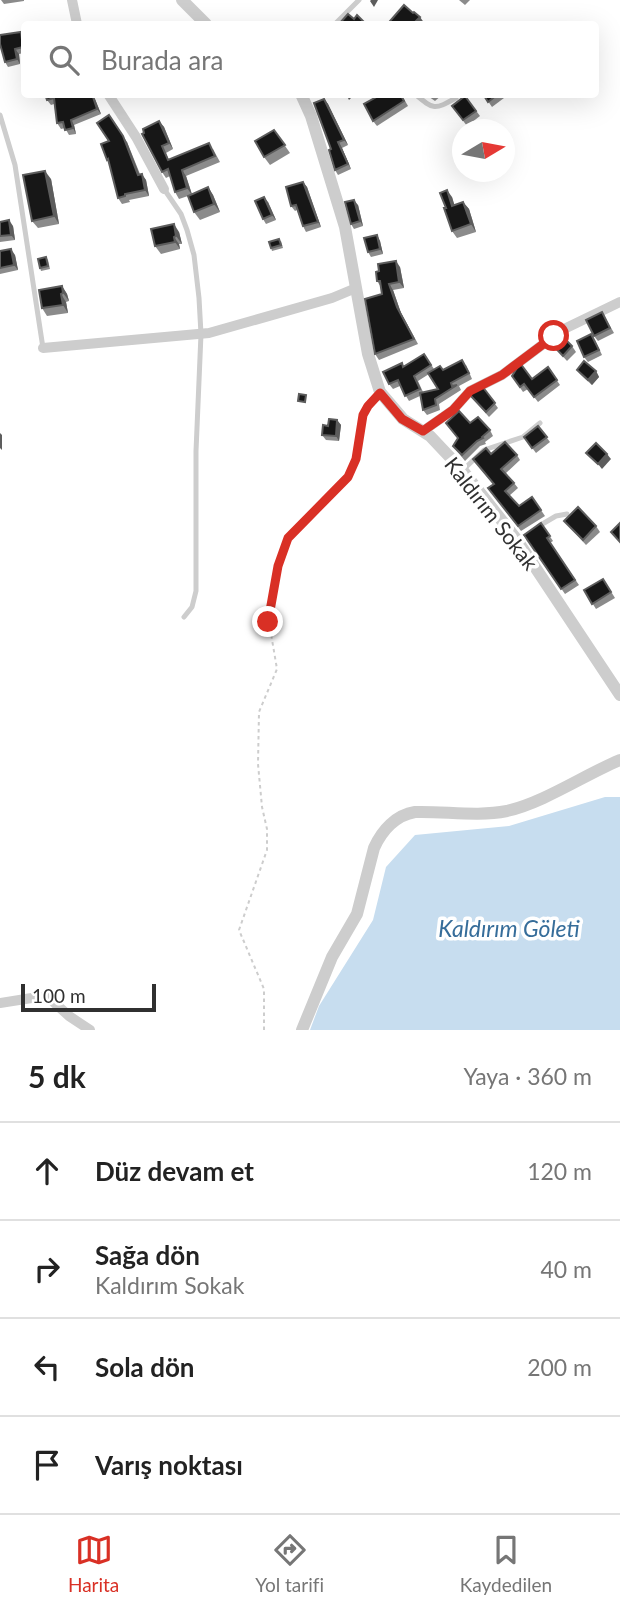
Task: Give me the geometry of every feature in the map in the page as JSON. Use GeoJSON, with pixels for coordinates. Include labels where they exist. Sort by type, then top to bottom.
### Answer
{"type":"FeatureCollection","features":[{"type":"Feature","properties":{"kind":"street"},"geometry":{"type":"LineString","coordinates":[[72,0],[76,21]]}},
{"type":"Feature","properties":{"kind":"street"},"geometry":{"type":"LineString","coordinates":[[182,0],[203,21]]}},
{"type":"Feature","properties":{"kind":"street"},"geometry":{"type":"LineString","coordinates":[[111,98],[136,137],[164,189]]}},
{"type":"Feature","properties":{"kind":"street","name":"Kaldırım Sokak"},"geometry":{"type":"LineString","coordinates":[[303,98],[311,116],[338,205],[368,354],[380,393],[402,419],[423,431],[463,471],[517,540],[620,695]]}},
{"type":"Feature","properties":{"kind":"street"},"geometry":{"type":"LineString","coordinates":[[43,348],[201,334],[332,298],[356,288]]}},
{"type":"Feature","properties":{"kind":"street"},"geometry":{"type":"LineString","coordinates":[[423,431],[453,410],[470,391],[502,375],[562,330],[620,302]]}},
{"type":"Feature","properties":{"kind":"street"},"geometry":{"type":"LineString","coordinates":[[302,1030],[332,957],[357,914],[377,839],[392,822],[415,812],[507,811],[620,760]]}},
{"type":"Feature","properties":{"kind":"street"},"geometry":{"type":"LineString","coordinates":[[0,1003],[44,996],[54,1000],[69,1016],[90,1030]]}},
{"type":"Feature","properties":{"kind":"lane"},"geometry":{"type":"LineString","coordinates":[[338,21],[359,0]]}},
{"type":"Feature","properties":{"kind":"lane"},"geometry":{"type":"LineString","coordinates":[[419,98],[428,106],[439,108],[454,98]]}},
{"type":"Feature","properties":{"kind":"lane"},"geometry":{"type":"LineString","coordinates":[[0,115],[15,165],[43,348]]}},
{"type":"Feature","properties":{"kind":"lane"},"geometry":{"type":"LineString","coordinates":[[164,189],[181,214],[194,255],[201,334],[196,451],[196,591],[192,607],[184,617]]}},
{"type":"Feature","properties":{"kind":"lane"},"geometry":{"type":"LineString","coordinates":[[463,471],[484,450],[523,437],[540,423]]}},
{"type":"Feature","properties":{"kind":"lane"},"geometry":{"type":"LineString","coordinates":[[517,540],[548,520],[568,514]]}},
{"type":"Feature","properties":{"kind":"path"},"geometry":{"type":"LineString","coordinates":[[264,1030],[264,989],[239,930],[248,899],[265,860],[268,841],[258,764],[259,712],[277,669],[268,622],[271,598],[281,553],[288,538],[348,477],[356,459],[363,415],[380,393]]}},
{"type":"Feature","properties":{"kind":"water","name":"Kaldırım Göleti"},"geometry":{"type":"Polygon","coordinates":[[[605,797],[620,797],[620,1030],[310,1030],[319,1006],[373,920],[386,867],[415,835],[509,826],[605,797]]]}},
{"type":"Feature","properties":{"kind":"building"},"geometry":{"type":"Polygon","coordinates":[[[404,5],[420,17],[416,21],[390,21],[404,5]]]}},
{"type":"Feature","properties":{"kind":"building"},"geometry":{"type":"Polygon","coordinates":[[[348,14],[354,19],[357,15],[363,21],[342,21],[348,14]]]}},
{"type":"Feature","properties":{"kind":"building"},"geometry":{"type":"Polygon","coordinates":[[[21,32],[21,48],[15,49],[17,59],[5,62],[0,35],[21,32]]]}},
{"type":"Feature","properties":{"kind":"building"},"geometry":{"type":"Polygon","coordinates":[[[54,98],[93,98],[97,109],[71,120],[73,128],[65,130],[63,122],[57,123],[54,98]]]}},
{"type":"Feature","properties":{"kind":"building"},"geometry":{"type":"Polygon","coordinates":[[[375,98],[402,98],[404,101],[373,121],[364,104],[375,98]]]}},
{"type":"Feature","properties":{"kind":"building"},"geometry":{"type":"Polygon","coordinates":[[[466,98],[476,111],[462,119],[452,106],[466,98]]]}},
{"type":"Feature","properties":{"kind":"building"},"geometry":{"type":"Polygon","coordinates":[[[324,99],[344,140],[338,142],[348,164],[335,170],[329,150],[331,149],[314,103],[324,99]]]}},
{"type":"Feature","properties":{"kind":"building"},"geometry":{"type":"Polygon","coordinates":[[[109,115],[123,136],[138,175],[142,174],[145,190],[118,198],[108,159],[101,144],[109,141],[97,123],[109,115]]]}},
{"type":"Feature","properties":{"kind":"building"},"geometry":{"type":"Polygon","coordinates":[[[159,121],[169,143],[162,146],[168,160],[209,143],[215,156],[182,170],[187,188],[175,192],[168,169],[162,172],[142,134],[143,129],[159,121]]]}},
{"type":"Feature","properties":{"kind":"building"},"geometry":{"type":"Polygon","coordinates":[[[274,130],[285,145],[264,157],[255,141],[274,130]]]}},
{"type":"Feature","properties":{"kind":"building"},"geometry":{"type":"Polygon","coordinates":[[[45,171],[54,216],[32,221],[23,175],[45,171]]]}},
{"type":"Feature","properties":{"kind":"building"},"geometry":{"type":"Polygon","coordinates":[[[303,182],[318,222],[303,226],[296,205],[291,206],[286,187],[303,182]]]}},
{"type":"Feature","properties":{"kind":"building"},"geometry":{"type":"Polygon","coordinates":[[[208,187],[214,204],[194,212],[188,196],[208,187]]]}},
{"type":"Feature","properties":{"kind":"building"},"geometry":{"type":"Polygon","coordinates":[[[447,190],[452,206],[463,202],[471,224],[452,231],[440,193],[447,190]]]}},
{"type":"Feature","properties":{"kind":"building"},"geometry":{"type":"Polygon","coordinates":[[[264,197],[272,215],[263,219],[255,201],[264,197]]]}},
{"type":"Feature","properties":{"kind":"building"},"geometry":{"type":"Polygon","coordinates":[[[354,200],[360,221],[351,224],[345,202],[354,200]]]}},
{"type":"Feature","properties":{"kind":"building"},"geometry":{"type":"Polygon","coordinates":[[[9,220],[11,235],[0,236],[0,222],[9,220]]]}},
{"type":"Feature","properties":{"kind":"building"},"geometry":{"type":"Polygon","coordinates":[[[174,224],[175,242],[155,246],[151,229],[174,224]]]}},
{"type":"Feature","properties":{"kind":"building"},"geometry":{"type":"Polygon","coordinates":[[[377,235],[380,249],[368,252],[364,238],[377,235]]]}},
{"type":"Feature","properties":{"kind":"building"},"geometry":{"type":"Polygon","coordinates":[[[279,239],[281,245],[271,248],[269,242],[279,239]]]}},
{"type":"Feature","properties":{"kind":"building"},"geometry":{"type":"Polygon","coordinates":[[[11,249],[14,265],[0,268],[0,251],[11,249]]]}},
{"type":"Feature","properties":{"kind":"building"},"geometry":{"type":"Polygon","coordinates":[[[46,257],[48,266],[40,268],[38,259],[46,257]]]}},
{"type":"Feature","properties":{"kind":"building"},"geometry":{"type":"Polygon","coordinates":[[[396,261],[399,282],[389,284],[397,307],[414,339],[375,354],[365,299],[382,294],[380,281],[377,281],[378,264],[396,261]]]}},
{"type":"Feature","properties":{"kind":"building"},"geometry":{"type":"Polygon","coordinates":[[[62,286],[63,305],[42,308],[39,290],[62,286]]]}},
{"type":"Feature","properties":{"kind":"building"},"geometry":{"type":"Polygon","coordinates":[[[602,312],[610,328],[594,336],[586,320],[602,312]]]}},
{"type":"Feature","properties":{"kind":"building"},"geometry":{"type":"Polygon","coordinates":[[[559,333],[572,346],[563,356],[549,341],[559,333]]]}},
{"type":"Feature","properties":{"kind":"building"},"geometry":{"type":"Polygon","coordinates":[[[591,334],[599,350],[584,357],[577,341],[591,334]]]}},
{"type":"Feature","properties":{"kind":"building"},"geometry":{"type":"Polygon","coordinates":[[[424,354],[431,365],[414,376],[420,389],[405,396],[398,380],[389,384],[383,372],[402,363],[403,367],[424,354]]]}},
{"type":"Feature","properties":{"kind":"building"},"geometry":{"type":"Polygon","coordinates":[[[462,360],[469,373],[451,383],[452,386],[457,385],[435,399],[436,405],[423,410],[420,393],[438,389],[428,373],[440,366],[443,370],[462,360]]]}},
{"type":"Feature","properties":{"kind":"building"},"geometry":{"type":"Polygon","coordinates":[[[584,361],[596,371],[588,380],[577,370],[584,361]]]}},
{"type":"Feature","properties":{"kind":"building"},"geometry":{"type":"Polygon","coordinates":[[[520,363],[532,379],[548,367],[557,380],[534,397],[524,384],[520,387],[512,376],[520,363]]]}},
{"type":"Feature","properties":{"kind":"building"},"geometry":{"type":"Polygon","coordinates":[[[482,386],[495,403],[486,412],[469,394],[482,386]]]}},
{"type":"Feature","properties":{"kind":"building"},"geometry":{"type":"Polygon","coordinates":[[[299,394],[306,395],[305,402],[298,401],[299,394]]]}},
{"type":"Feature","properties":{"kind":"building"},"geometry":{"type":"Polygon","coordinates":[[[459,411],[470,423],[478,417],[490,430],[462,455],[453,446],[458,438],[446,423],[459,411]]]}},
{"type":"Feature","properties":{"kind":"building"},"geometry":{"type":"Polygon","coordinates":[[[329,419],[337,420],[336,436],[322,435],[323,425],[328,426],[329,419]]]}},
{"type":"Feature","properties":{"kind":"building"},"geometry":{"type":"Polygon","coordinates":[[[538,426],[547,437],[532,448],[524,437],[538,426]]]}},
{"type":"Feature","properties":{"kind":"building"},"geometry":{"type":"Polygon","coordinates":[[[505,442],[517,455],[501,469],[514,483],[505,491],[519,506],[532,497],[541,510],[518,526],[488,488],[494,484],[473,459],[486,448],[491,454],[505,442]]]}},
{"type":"Feature","properties":{"kind":"building"},"geometry":{"type":"Polygon","coordinates":[[[596,443],[607,454],[598,464],[586,453],[596,443]]]}},
{"type":"Feature","properties":{"kind":"building"},"geometry":{"type":"Polygon","coordinates":[[[578,507],[596,526],[583,540],[564,521],[578,507]]]}},
{"type":"Feature","properties":{"kind":"building"},"geometry":{"type":"Polygon","coordinates":[[[541,523],[550,536],[547,538],[575,580],[561,589],[524,535],[541,523]]]}},
{"type":"Feature","properties":{"kind":"building"},"geometry":{"type":"Polygon","coordinates":[[[620,523],[620,542],[611,532],[620,523]]]}},
{"type":"Feature","properties":{"kind":"building"},"geometry":{"type":"Polygon","coordinates":[[[603,579],[611,592],[592,604],[584,590],[603,579]]]}},
{"type":"Feature","properties":{"kind":"route"},"geometry":{"type":"LineString","coordinates":[[268,622],[281,553],[288,538],[344,483],[353,470],[363,415],[380,393],[402,419],[423,431],[453,410],[470,391],[502,375],[554,336]]}}]}
